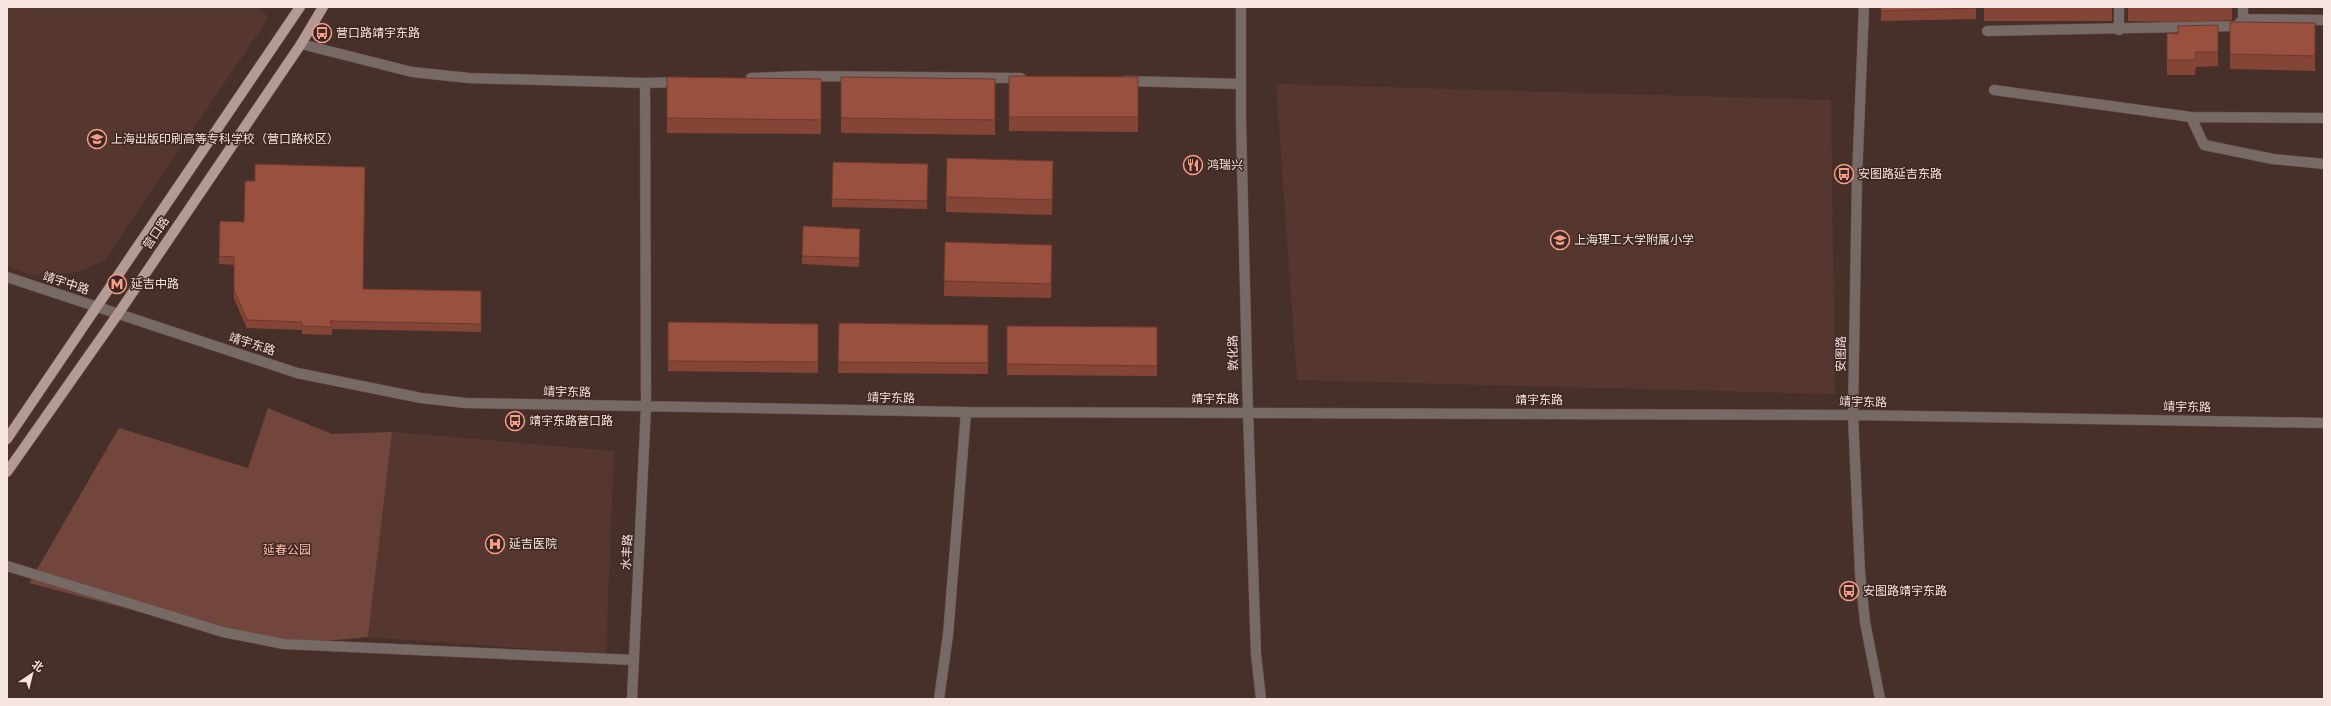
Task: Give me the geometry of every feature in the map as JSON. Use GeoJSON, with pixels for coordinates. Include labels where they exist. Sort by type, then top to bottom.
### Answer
{"type":"FeatureCollection","features":[{"type":"Feature","properties":{"kind":"main road","name":"营口路"},"geometry":{"type":"LineString","coordinates":[[7,439],[300,7]]}},
{"type":"Feature","properties":{"kind":"main road","name":"营口路"},"geometry":{"type":"LineString","coordinates":[[7,472],[118,314],[301,44],[323,7]]}},
{"type":"Feature","properties":{"kind":"street","name":"敦化路"},"geometry":{"type":"LineString","coordinates":[[1241,7],[1241,84],[1248,412],[1256,654],[1261,699]]}},
{"type":"Feature","properties":{"kind":"street","name":"安图路"},"geometry":{"type":"LineString","coordinates":[[1864,7],[1857,177],[1853,415],[1860,574],[1865,622],[1880,699]]}},
{"type":"Feature","properties":{"kind":"street"},"geometry":{"type":"LineString","coordinates":[[2119,7],[2119,30]]}},
{"type":"Feature","properties":{"kind":"street"},"geometry":{"type":"LineString","coordinates":[[1987,31],[2119,30],[2237,26],[2243,19],[2243,7]]}},
{"type":"Feature","properties":{"kind":"street"},"geometry":{"type":"LineString","coordinates":[[2243,19],[2324,20]]}},
{"type":"Feature","properties":{"kind":"street"},"geometry":{"type":"LineString","coordinates":[[301,44],[412,72],[469,78],[645,83],[691,81]]}},
{"type":"Feature","properties":{"kind":"street"},"geometry":{"type":"LineString","coordinates":[[738,79],[807,76],[1031,79]]}},
{"type":"Feature","properties":{"kind":"street"},"geometry":{"type":"LineString","coordinates":[[1116,81],[1241,84]]}},
{"type":"Feature","properties":{"kind":"street","name":"水丰路"},"geometry":{"type":"LineString","coordinates":[[632,699],[646,407],[645,83]]}},
{"type":"Feature","properties":{"kind":"street"},"geometry":{"type":"LineString","coordinates":[[1994,90],[2191,117],[2324,118]]}},
{"type":"Feature","properties":{"kind":"street"},"geometry":{"type":"LineString","coordinates":[[2191,117],[2204,145],[2273,159],[2324,164]]}},
{"type":"Feature","properties":{"kind":"street","name":"靖宇中路"},"geometry":{"type":"LineString","coordinates":[[7,277],[118,314]]}},
{"type":"Feature","properties":{"kind":"street","name":"靖宇东路"},"geometry":{"type":"LineString","coordinates":[[118,314],[297,373],[421,398],[465,403],[966,412],[1853,415],[2324,423]]}},
{"type":"Feature","properties":{"kind":"street"},"geometry":{"type":"LineString","coordinates":[[939,699],[948,635],[966,412]]}},
{"type":"Feature","properties":{"kind":"street"},"geometry":{"type":"LineString","coordinates":[[7,566],[223,632],[284,644],[634,660]]}},
{"type":"Feature","properties":{"kind":"shaded area","name":"上海出版印刷高等专科学校（营口路校区）"},"geometry":{"type":"Polygon","coordinates":[[[7,7],[256,7],[269,17],[104,261],[74,273],[33,275],[7,266],[7,7]]]}},
{"type":"Feature","properties":{"kind":"shaded area","name":"上海理工大学附属小学"},"geometry":{"type":"Polygon","coordinates":[[[1276,84],[1831,100],[1835,394],[1297,380],[1276,84]]]}},
{"type":"Feature","properties":{"kind":"shaded area","name":"延吉医院"},"geometry":{"type":"Polygon","coordinates":[[[392,432],[614,451],[606,654],[368,637],[392,432]]]}},
{"type":"Feature","properties":{"kind":"green space","name":"延春公园"},"geometry":{"type":"Polygon","coordinates":[[[268,408],[332,434],[392,432],[368,637],[314,642],[228,635],[29,583],[119,428],[248,468],[268,408]]]}},
{"type":"Feature","properties":{"kind":"building"},"geometry":{"type":"Polygon","coordinates":[[[1881,7],[1976,7],[1976,8],[1881,11],[1881,7]]]}},
{"type":"Feature","properties":{"kind":"building"},"geometry":{"type":"Polygon","coordinates":[[[2230,22],[2315,23],[2315,56],[2230,54],[2230,22]]]}},
{"type":"Feature","properties":{"kind":"building"},"geometry":{"type":"Polygon","coordinates":[[[2218,25],[2218,52],[2196,52],[2195,60],[2167,60],[2167,33],[2178,34],[2178,26],[2218,25]]]}},
{"type":"Feature","properties":{"kind":"building"},"geometry":{"type":"Polygon","coordinates":[[[1009,76],[1138,77],[1138,117],[1009,117],[1009,76]]]}},
{"type":"Feature","properties":{"kind":"building"},"geometry":{"type":"Polygon","coordinates":[[[667,77],[821,79],[821,120],[667,118],[667,77]]]}},
{"type":"Feature","properties":{"kind":"building"},"geometry":{"type":"Polygon","coordinates":[[[841,77],[995,79],[995,120],[841,118],[841,77]]]}},
{"type":"Feature","properties":{"kind":"building"},"geometry":{"type":"Polygon","coordinates":[[[947,158],[1053,161],[1052,200],[946,197],[947,158]]]}},
{"type":"Feature","properties":{"kind":"building"},"geometry":{"type":"Polygon","coordinates":[[[833,162],[928,164],[927,201],[832,199],[833,162]]]}},
{"type":"Feature","properties":{"kind":"building"},"geometry":{"type":"Polygon","coordinates":[[[255,164],[365,167],[363,289],[481,291],[481,324],[330,321],[332,327],[302,326],[302,322],[247,320],[234,290],[234,257],[219,256],[220,221],[244,222],[245,181],[255,181],[255,164]]]}},
{"type":"Feature","properties":{"kind":"building"},"geometry":{"type":"Polygon","coordinates":[[[803,226],[860,229],[859,258],[802,256],[803,226]]]}},
{"type":"Feature","properties":{"kind":"building"},"geometry":{"type":"Polygon","coordinates":[[[945,242],[1052,245],[1051,284],[944,281],[945,242]]]}},
{"type":"Feature","properties":{"kind":"building"},"geometry":{"type":"Polygon","coordinates":[[[668,322],[818,324],[818,362],[668,361],[668,322]]]}},
{"type":"Feature","properties":{"kind":"building"},"geometry":{"type":"Polygon","coordinates":[[[839,323],[988,325],[988,363],[838,362],[839,323]]]}},
{"type":"Feature","properties":{"kind":"building"},"geometry":{"type":"Polygon","coordinates":[[[1007,326],[1157,327],[1157,366],[1007,364],[1007,326]]]}},
{"type":"Feature","properties":{"kind":"place","name":"营口路靖宇东路"},"geometry":{"type":"Point","coordinates":[322,33]}},
{"type":"Feature","properties":{"kind":"place","name":"上海出版印刷高等专科学校（营口路校区）"},"geometry":{"type":"Point","coordinates":[97,139]}},
{"type":"Feature","properties":{"kind":"place","name":"鸿瑞兴"},"geometry":{"type":"Point","coordinates":[1193,165]}},
{"type":"Feature","properties":{"kind":"place","name":"安图路延吉东路"},"geometry":{"type":"Point","coordinates":[1844,174]}},
{"type":"Feature","properties":{"kind":"place","name":"上海理工大学附属小学"},"geometry":{"type":"Point","coordinates":[1560,240]}},
{"type":"Feature","properties":{"kind":"place","name":"延吉中路"},"geometry":{"type":"Point","coordinates":[117,284]}},
{"type":"Feature","properties":{"kind":"place","name":"靖宇东路营口路"},"geometry":{"type":"Point","coordinates":[515,421]}},
{"type":"Feature","properties":{"kind":"place","name":"延吉医院"},"geometry":{"type":"Point","coordinates":[495,544]}},
{"type":"Feature","properties":{"kind":"place","name":"安图路靖宇东路"},"geometry":{"type":"Point","coordinates":[1849,591]}}]}
